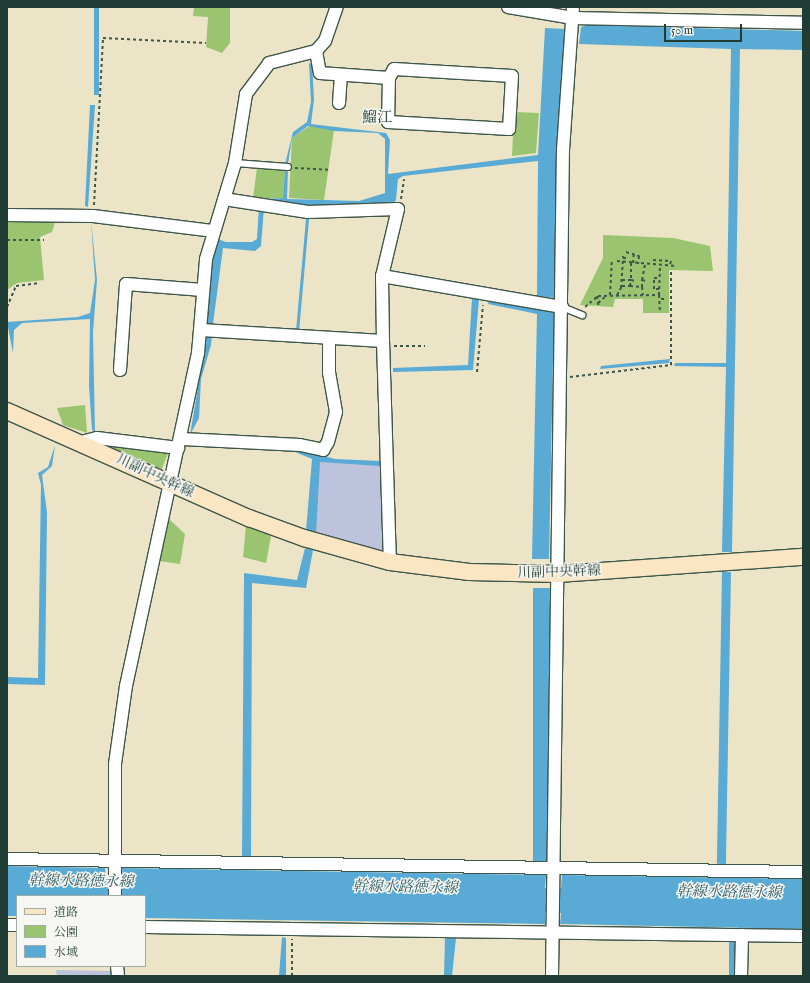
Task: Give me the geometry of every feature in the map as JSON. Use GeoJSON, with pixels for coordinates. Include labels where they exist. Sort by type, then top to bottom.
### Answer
{"type":"FeatureCollection","features":[{"type":"Feature","properties":{"kind":"street"},"geometry":{"type":"LineString","coordinates":[[115,895],[115,764],[126,686],[169,484],[180,444],[201,330],[203,290],[214,231],[235,163],[250,85],[269,63],[316,51],[325,41],[337,7]]}},
{"type":"Feature","properties":{"kind":"street"},"geometry":{"type":"LineString","coordinates":[[508,7],[573,13],[803,23]]}},
{"type":"Feature","properties":{"kind":"street"},"geometry":{"type":"LineString","coordinates":[[552,976],[564,150],[573,13]]}},
{"type":"Feature","properties":{"kind":"street"},"geometry":{"type":"LineString","coordinates":[[316,51],[320,73],[389,78]]}},
{"type":"Feature","properties":{"kind":"street"},"geometry":{"type":"LineString","coordinates":[[394,69],[512,76],[509,129],[388,122],[389,78],[394,69]]}},
{"type":"Feature","properties":{"kind":"street"},"geometry":{"type":"LineString","coordinates":[[339,103],[341,75]]}},
{"type":"Feature","properties":{"kind":"street"},"geometry":{"type":"LineString","coordinates":[[224,199],[308,212],[398,209],[382,276],[390,562]]}},
{"type":"Feature","properties":{"kind":"street"},"geometry":{"type":"LineString","coordinates":[[7,215],[94,216],[214,231]]}},
{"type":"Feature","properties":{"kind":"street"},"geometry":{"type":"LineString","coordinates":[[382,276],[562,307]]}},
{"type":"Feature","properties":{"kind":"street"},"geometry":{"type":"LineString","coordinates":[[120,370],[126,284],[203,290]]}},
{"type":"Feature","properties":{"kind":"street"},"geometry":{"type":"LineString","coordinates":[[201,330],[384,344]]}},
{"type":"Feature","properties":{"kind":"street"},"geometry":{"type":"LineString","coordinates":[[81,442],[97,438],[180,444],[300,445],[322,450],[328,442],[336,412],[328,362],[329,339]]}},
{"type":"Feature","properties":{"kind":"street","name":"川副中央幹線"},"geometry":{"type":"LineString","coordinates":[[7,411],[81,442],[169,484],[311,540],[390,562],[469,572],[558,574],[803,557]]}},
{"type":"Feature","properties":{"kind":"street"},"geometry":{"type":"LineString","coordinates":[[7,859],[803,872]]}},
{"type":"Feature","properties":{"kind":"street"},"geometry":{"type":"LineString","coordinates":[[146,927],[803,936]]}},
{"type":"Feature","properties":{"kind":"street"},"geometry":{"type":"LineString","coordinates":[[741,976],[742,935]]}},
{"type":"Feature","properties":{"kind":"lane"},"geometry":{"type":"LineString","coordinates":[[235,163],[288,167]]}},
{"type":"Feature","properties":{"kind":"lane"},"geometry":{"type":"LineString","coordinates":[[562,307],[580,314]]}},
{"type":"Feature","properties":{"kind":"path"},"geometry":{"type":"LineString","coordinates":[[94,216],[103,38],[206,44]]}},
{"type":"Feature","properties":{"kind":"path"},"geometry":{"type":"LineString","coordinates":[[288,167],[329,170]]}},
{"type":"Feature","properties":{"kind":"path"},"geometry":{"type":"LineString","coordinates":[[398,209],[404,180]]}},
{"type":"Feature","properties":{"kind":"path"},"geometry":{"type":"LineString","coordinates":[[7,240],[44,240]]}},
{"type":"Feature","properties":{"kind":"path"},"geometry":{"type":"LineString","coordinates":[[626,252],[639,251]]}},
{"type":"Feature","properties":{"kind":"path"},"geometry":{"type":"LineString","coordinates":[[630,286],[634,252]]}},
{"type":"Feature","properties":{"kind":"path"},"geometry":{"type":"LineString","coordinates":[[634,252],[638,264]]}},
{"type":"Feature","properties":{"kind":"path"},"geometry":{"type":"LineString","coordinates":[[617,295],[622,286],[623,257],[629,258]]}},
{"type":"Feature","properties":{"kind":"path"},"geometry":{"type":"LineString","coordinates":[[610,295],[612,260]]}},
{"type":"Feature","properties":{"kind":"path"},"geometry":{"type":"LineString","coordinates":[[617,261],[645,264],[671,260],[670,266]]}},
{"type":"Feature","properties":{"kind":"path"},"geometry":{"type":"LineString","coordinates":[[652,262],[660,266],[677,266]]}},
{"type":"Feature","properties":{"kind":"path"},"geometry":{"type":"LineString","coordinates":[[652,262],[656,265]]}},
{"type":"Feature","properties":{"kind":"path"},"geometry":{"type":"LineString","coordinates":[[643,295],[642,280],[645,264]]}},
{"type":"Feature","properties":{"kind":"path"},"geometry":{"type":"LineString","coordinates":[[660,266],[660,312]]}},
{"type":"Feature","properties":{"kind":"path"},"geometry":{"type":"LineString","coordinates":[[561,377],[671,365],[671,271]]}},
{"type":"Feature","properties":{"kind":"path"},"geometry":{"type":"LineString","coordinates":[[659,278],[654,278],[654,289],[659,289]]}},
{"type":"Feature","properties":{"kind":"path"},"geometry":{"type":"LineString","coordinates":[[622,280],[636,281]]}},
{"type":"Feature","properties":{"kind":"path"},"geometry":{"type":"LineString","coordinates":[[642,280],[646,281]]}},
{"type":"Feature","properties":{"kind":"path"},"geometry":{"type":"LineString","coordinates":[[7,307],[16,286],[40,283]]}},
{"type":"Feature","properties":{"kind":"path"},"geometry":{"type":"LineString","coordinates":[[622,286],[642,287]]}},
{"type":"Feature","properties":{"kind":"path"},"geometry":{"type":"LineString","coordinates":[[477,372],[484,293]]}},
{"type":"Feature","properties":{"kind":"path"},"geometry":{"type":"LineString","coordinates":[[598,303],[607,295]]}},
{"type":"Feature","properties":{"kind":"path"},"geometry":{"type":"LineString","coordinates":[[580,314],[597,296],[659,295]]}},
{"type":"Feature","properties":{"kind":"path"},"geometry":{"type":"LineString","coordinates":[[597,296],[600,308]]}},
{"type":"Feature","properties":{"kind":"path"},"geometry":{"type":"LineString","coordinates":[[660,299],[665,299]]}},
{"type":"Feature","properties":{"kind":"path"},"geometry":{"type":"LineString","coordinates":[[384,344],[425,346]]}},
{"type":"Feature","properties":{"kind":"path"},"geometry":{"type":"LineString","coordinates":[[292,929],[292,976]]}},
{"type":"Feature","properties":{"kind":"shaded area"},"geometry":{"type":"Polygon","coordinates":[[[317,460],[382,463],[388,553],[309,532],[317,460]]]}},
{"type":"Feature","properties":{"kind":"shaded area"},"geometry":{"type":"Polygon","coordinates":[[[56,970],[112,971],[112,976],[57,976],[56,970]]]}},
{"type":"Feature","properties":{"kind":"green space"},"geometry":{"type":"Polygon","coordinates":[[[194,7],[230,7],[230,43],[222,53],[206,47],[208,17],[193,16],[194,7]]]}},
{"type":"Feature","properties":{"kind":"green space"},"geometry":{"type":"Polygon","coordinates":[[[514,112],[539,113],[536,153],[512,156],[514,112]]]}},
{"type":"Feature","properties":{"kind":"green space"},"geometry":{"type":"Polygon","coordinates":[[[311,125],[334,130],[324,200],[289,198],[292,138],[311,125]]]}},
{"type":"Feature","properties":{"kind":"green space"},"geometry":{"type":"Polygon","coordinates":[[[257,168],[285,171],[283,198],[253,198],[257,168]]]}},
{"type":"Feature","properties":{"kind":"green space"},"geometry":{"type":"Polygon","coordinates":[[[7,218],[56,219],[52,232],[40,237],[44,280],[17,283],[7,290],[7,218]]]}},
{"type":"Feature","properties":{"kind":"green space"},"geometry":{"type":"Polygon","coordinates":[[[603,235],[673,238],[710,246],[713,271],[669,270],[669,313],[643,313],[643,299],[615,299],[613,307],[580,305],[603,258],[603,235]]]}},
{"type":"Feature","properties":{"kind":"green space"},"geometry":{"type":"Polygon","coordinates":[[[85,405],[87,433],[63,425],[57,408],[85,405]]]}},
{"type":"Feature","properties":{"kind":"green space"},"geometry":{"type":"Polygon","coordinates":[[[102,441],[169,451],[161,471],[103,445],[102,441]]]}},
{"type":"Feature","properties":{"kind":"green space"},"geometry":{"type":"Polygon","coordinates":[[[169,519],[185,534],[180,564],[159,561],[169,519]]]}},
{"type":"Feature","properties":{"kind":"green space"},"geometry":{"type":"Polygon","coordinates":[[[246,525],[271,536],[266,563],[243,557],[246,525]]]}},
{"type":"Feature","properties":{"kind":"water"},"geometry":{"type":"Polygon","coordinates":[[[94,7],[99,7],[99,95],[94,95],[94,7]]]}},
{"type":"Feature","properties":{"kind":"water"},"geometry":{"type":"Polygon","coordinates":[[[587,25],[803,31],[803,50],[740,49],[732,552],[722,552],[726,367],[674,366],[675,363],[726,363],[731,49],[579,44],[581,27],[587,25]]]}},
{"type":"Feature","properties":{"kind":"water"},"geometry":{"type":"Polygon","coordinates":[[[545,28],[566,29],[554,298],[537,296],[538,161],[403,176],[398,179],[396,200],[392,205],[307,207],[261,199],[283,198],[285,170],[288,169],[287,199],[359,201],[385,193],[385,139],[378,133],[334,131],[308,126],[292,138],[288,164],[285,164],[293,132],[307,122],[311,102],[309,63],[312,64],[314,99],[311,124],[386,133],[390,140],[388,174],[538,155],[545,28]]]}},
{"type":"Feature","properties":{"kind":"water"},"geometry":{"type":"Polygon","coordinates":[[[90,105],[95,105],[88,207],[85,206],[90,105]]]}},
{"type":"Feature","properties":{"kind":"water"},"geometry":{"type":"Polygon","coordinates":[[[259,206],[264,207],[261,246],[255,251],[223,248],[213,324],[207,324],[212,262],[218,239],[226,242],[252,242],[257,239],[259,206]]]}},
{"type":"Feature","properties":{"kind":"water"},"geometry":{"type":"Polygon","coordinates":[[[91,221],[97,280],[93,332],[95,432],[92,430],[89,386],[90,319],[22,323],[14,330],[13,353],[7,322],[78,317],[90,313],[95,280],[91,221]]]}},
{"type":"Feature","properties":{"kind":"water"},"geometry":{"type":"Polygon","coordinates":[[[472,298],[479,299],[473,370],[393,372],[393,368],[468,365],[472,298]]]}},
{"type":"Feature","properties":{"kind":"water"},"geometry":{"type":"Polygon","coordinates":[[[489,301],[554,312],[549,559],[532,559],[537,314],[488,304],[489,301]]]}},
{"type":"Feature","properties":{"kind":"water"},"geometry":{"type":"Polygon","coordinates":[[[207,333],[212,334],[211,345],[201,379],[199,418],[190,435],[207,333]]]}},
{"type":"Feature","properties":{"kind":"water"},"geometry":{"type":"Polygon","coordinates":[[[670,359],[669,363],[600,369],[601,366],[670,359]]]}},
{"type":"Feature","properties":{"kind":"water"},"geometry":{"type":"Polygon","coordinates":[[[55,445],[52,466],[42,475],[47,512],[45,685],[7,684],[7,677],[38,678],[41,485],[38,473],[48,467],[55,445]]]}},
{"type":"Feature","properties":{"kind":"water"},"geometry":{"type":"Polygon","coordinates":[[[255,446],[297,449],[335,459],[380,461],[380,466],[320,462],[316,534],[306,531],[312,459],[295,452],[254,449],[255,446]]]}},
{"type":"Feature","properties":{"kind":"water"},"geometry":{"type":"Polygon","coordinates":[[[305,548],[313,550],[306,588],[252,583],[251,857],[242,857],[244,573],[297,580],[305,548]]]}},
{"type":"Feature","properties":{"kind":"water"},"geometry":{"type":"Polygon","coordinates":[[[722,572],[731,572],[726,864],[717,864],[722,572]]]}},
{"type":"Feature","properties":{"kind":"water"},"geometry":{"type":"Polygon","coordinates":[[[533,588],[550,588],[550,862],[533,862],[533,588]]]}},
{"type":"Feature","properties":{"kind":"water","name":"幹線水路徳永線"},"geometry":{"type":"Polygon","coordinates":[[[7,866],[105,868],[106,880],[123,881],[122,868],[546,875],[545,888],[561,888],[562,875],[803,879],[803,929],[560,924],[561,913],[545,912],[545,924],[146,918],[146,895],[16,895],[16,916],[7,916],[7,866]]]}},
{"type":"Feature","properties":{"kind":"water"},"geometry":{"type":"Polygon","coordinates":[[[282,937],[286,938],[286,976],[279,976],[282,937]]]}},
{"type":"Feature","properties":{"kind":"water"},"geometry":{"type":"Polygon","coordinates":[[[445,938],[456,938],[452,976],[444,976],[445,938]]]}},
{"type":"Feature","properties":{"kind":"water"},"geometry":{"type":"Polygon","coordinates":[[[729,940],[736,940],[736,976],[729,976],[729,940]]]}},
{"type":"Feature","properties":{"kind":"waterway"},"geometry":{"type":"LineString","coordinates":[[297,331],[307,218]]}},
{"type":"Feature","properties":{"kind":"district","name":"鰡江"},"geometry":{"type":"Point","coordinates":[377,118]}}]}
